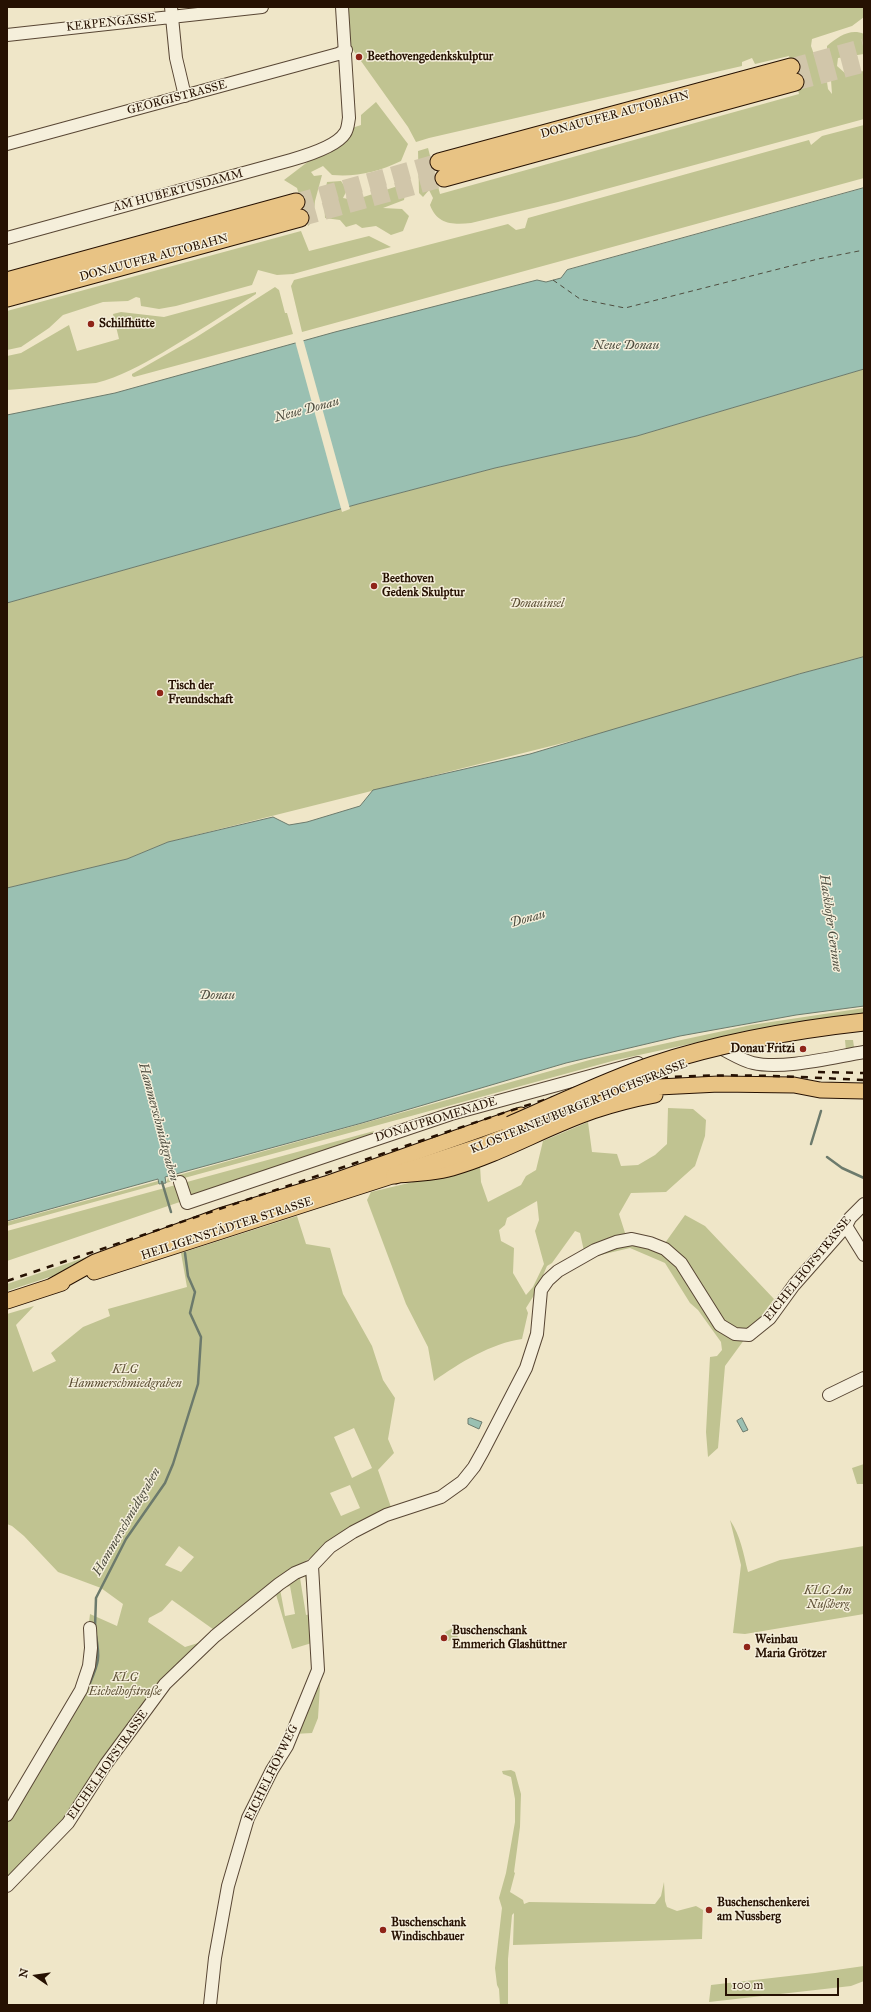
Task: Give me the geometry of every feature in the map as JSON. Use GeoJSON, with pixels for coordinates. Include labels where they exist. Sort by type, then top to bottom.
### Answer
{"type":"FeatureCollection","features":[{"type":"Feature","properties":{"kind":"highway","name":"DONAUUFER AUTOBAHN"},"geometry":{"type":"LineString","coordinates":[[442,170],[793,75]]}},
{"type":"Feature","properties":{"kind":"highway","name":"DONAUUFER AUTOBAHN"},"geometry":{"type":"LineString","coordinates":[[7,281],[298,210],[7,298]]}},
{"type":"Feature","properties":{"kind":"highway","name":"KLOSTERNEUBURGER HOCHSTRASSE"},"geometry":{"type":"LineString","coordinates":[[446,1157],[510,1125],[651,1066],[741,1040],[787,1032],[864,1022]]}},
{"type":"Feature","properties":{"kind":"highway","name":"KLOSTERNEUBURGER HOCHSTRASSE"},"geometry":{"type":"LineString","coordinates":[[446,1157],[486,1145],[625,1086],[689,1063],[743,1050],[803,1039],[864,1031]]}},
{"type":"Feature","properties":{"kind":"highway","name":"HEILIGENSTÄDTER STRASSE"},"geometry":{"type":"LineString","coordinates":[[395,1175],[446,1157]]}},
{"type":"Feature","properties":{"kind":"main road"},"geometry":{"type":"LineString","coordinates":[[52,1286],[95,1262],[220,1216],[355,1174],[570,1098],[618,1089],[719,1084],[794,1085],[820,1090],[864,1091]]}},
{"type":"Feature","properties":{"kind":"main road"},"geometry":{"type":"LineString","coordinates":[[395,1175],[421,1174],[452,1168],[518,1143],[593,1111],[655,1095],[792,1095],[820,1090]]}},
{"type":"Feature","properties":{"kind":"main road","name":"HEILIGENSTÄDTER STRASSE"},"geometry":{"type":"LineString","coordinates":[[7,1300],[395,1175]]}},
{"type":"Feature","properties":{"kind":"street","name":"KERPENGASSE"},"geometry":{"type":"LineString","coordinates":[[7,35],[171,12],[262,7]]}},
{"type":"Feature","properties":{"kind":"street"},"geometry":{"type":"LineString","coordinates":[[342,7],[346,50]]}},
{"type":"Feature","properties":{"kind":"street"},"geometry":{"type":"LineString","coordinates":[[171,12],[176,58],[185,96]]}},
{"type":"Feature","properties":{"kind":"street","name":"GEORGISTRASSE"},"geometry":{"type":"LineString","coordinates":[[7,144],[338,54],[346,50]]}},
{"type":"Feature","properties":{"kind":"street","name":"AM HUBERTUSDAMM"},"geometry":{"type":"LineString","coordinates":[[7,238],[295,159],[334,142],[345,133],[349,118],[346,50]]}},
{"type":"Feature","properties":{"kind":"street","name":"DONAUPROMENADE"},"geometry":{"type":"LineString","coordinates":[[180,1182],[187,1203],[450,1114],[711,1045],[753,1063],[773,1064],[809,1061],[864,1052]]}},
{"type":"Feature","properties":{"kind":"street","name":"EICHELHOFSTRASSE"},"geometry":{"type":"LineString","coordinates":[[7,1886],[68,1823],[122,1741],[178,1670],[260,1598],[295,1573],[312,1566],[330,1547],[362,1526],[386,1515],[441,1497],[462,1482],[474,1467],[483,1451],[526,1368],[537,1334],[541,1290],[548,1280],[558,1271],[595,1250],[625,1240],[640,1240],[650,1243],[665,1249],[681,1263],[720,1325],[735,1334],[749,1335],[770,1318],[794,1285],[846,1226],[848,1220],[864,1204]]}},
{"type":"Feature","properties":{"kind":"street"},"geometry":{"type":"LineString","coordinates":[[846,1226],[864,1254]]}},
{"type":"Feature","properties":{"kind":"street"},"geometry":{"type":"LineString","coordinates":[[829,1395],[864,1378]]}},
{"type":"Feature","properties":{"kind":"street","name":"EICHELHOFWEG"},"geometry":{"type":"LineString","coordinates":[[210,2005],[215,1958],[228,1886],[248,1818],[272,1770],[287,1746],[318,1670],[312,1566]]}},
{"type":"Feature","properties":{"kind":"street"},"geometry":{"type":"LineString","coordinates":[[7,1815],[81,1690],[89,1666],[91,1648],[90,1628]]}},
{"type":"Feature","properties":{"kind":"green space"},"geometry":{"type":"Polygon","coordinates":[[[347,7],[864,7],[864,17],[852,26],[812,39],[811,46],[824,83],[827,82],[828,89],[832,94],[831,80],[827,65],[827,46],[844,34],[859,32],[864,34],[864,54],[838,58],[837,66],[846,74],[864,71],[864,119],[558,202],[471,223],[458,224],[446,222],[441,220],[433,211],[430,205],[433,198],[429,190],[423,197],[419,193],[418,151],[428,148],[440,194],[799,94],[789,56],[755,64],[752,58],[742,62],[742,66],[416,142],[408,127],[351,47],[347,7]]]}},
{"type":"Feature","properties":{"kind":"green space"},"geometry":{"type":"Polygon","coordinates":[[[376,102],[408,144],[401,161],[376,171],[359,174],[332,175],[323,166],[311,172],[314,176],[322,175],[315,201],[313,221],[308,226],[297,188],[284,180],[352,128],[361,125],[361,115],[376,102]]]}},
{"type":"Feature","properties":{"kind":"green space"},"geometry":{"type":"Polygon","coordinates":[[[864,125],[864,178],[302,332],[291,286],[294,280],[508,224],[516,230],[525,228],[528,218],[809,140],[811,145],[822,136],[864,125]]]}},
{"type":"Feature","properties":{"kind":"green space"},"geometry":{"type":"Polygon","coordinates":[[[341,181],[347,190],[343,198],[354,200],[398,186],[405,194],[404,200],[383,208],[402,209],[409,216],[403,231],[391,235],[376,226],[362,228],[356,224],[346,227],[340,220],[325,218],[324,198],[327,182],[341,181]]]}},
{"type":"Feature","properties":{"kind":"green space"},"geometry":{"type":"Polygon","coordinates":[[[301,231],[309,251],[369,236],[391,247],[293,274],[277,275],[258,270],[252,285],[176,306],[159,309],[141,306],[140,298],[136,297],[128,301],[103,302],[63,315],[49,328],[21,347],[7,350],[7,311],[301,231]]]}},
{"type":"Feature","properties":{"kind":"green space"},"geometry":{"type":"Polygon","coordinates":[[[275,287],[279,290],[285,313],[287,313],[293,334],[134,377],[132,376],[132,374],[195,338],[275,287]]]}},
{"type":"Feature","properties":{"kind":"green space"},"geometry":{"type":"Polygon","coordinates":[[[256,292],[256,294],[198,331],[162,353],[122,374],[96,383],[7,390],[7,356],[21,353],[69,325],[77,351],[119,339],[113,314],[121,312],[164,317],[256,292]]]}},
{"type":"Feature","properties":{"kind":"green space","name":"Donauinsel"},"geometry":{"type":"Polygon","coordinates":[[[864,369],[864,657],[799,674],[607,732],[168,842],[127,859],[7,888],[7,603],[358,504],[495,468],[637,436],[864,369]]]}},
{"type":"Feature","properties":{"kind":"green space"},"geometry":{"type":"Polygon","coordinates":[[[864,1008],[864,1015],[750,1031],[616,1060],[166,1183],[168,1178],[593,1059],[751,1025],[864,1008]]]}},
{"type":"Feature","properties":{"kind":"green space"},"geometry":{"type":"Polygon","coordinates":[[[845,1040],[853,1040],[854,1047],[864,1046],[864,1050],[846,1051],[845,1040]]]}},
{"type":"Feature","properties":{"kind":"green space"},"geometry":{"type":"Polygon","coordinates":[[[668,1108],[693,1109],[706,1120],[705,1136],[695,1166],[666,1192],[631,1193],[619,1214],[626,1236],[665,1243],[685,1215],[705,1226],[774,1299],[725,1366],[718,1448],[708,1457],[706,1432],[710,1357],[717,1356],[722,1350],[721,1342],[698,1310],[690,1303],[665,1263],[630,1248],[596,1256],[584,1251],[580,1233],[575,1231],[552,1263],[547,1266],[536,1292],[526,1308],[528,1313],[522,1339],[488,1349],[454,1367],[434,1381],[428,1347],[406,1304],[367,1200],[371,1192],[480,1166],[481,1182],[488,1202],[521,1185],[526,1176],[536,1170],[543,1141],[588,1122],[592,1152],[617,1154],[621,1166],[638,1165],[655,1155],[667,1144],[668,1108]],[[537,1201],[507,1218],[505,1225],[499,1230],[501,1241],[514,1248],[513,1273],[526,1295],[533,1287],[544,1264],[535,1231],[539,1220],[537,1201]]]}},
{"type":"Feature","properties":{"kind":"green space"},"geometry":{"type":"Polygon","coordinates":[[[374,1131],[373,1136],[7,1261],[7,1231],[374,1131]]]}},
{"type":"Feature","properties":{"kind":"green space"},"geometry":{"type":"Polygon","coordinates":[[[158,1181],[159,1184],[7,1226],[7,1222],[158,1181]]]}},
{"type":"Feature","properties":{"kind":"green space"},"geometry":{"type":"Polygon","coordinates":[[[297,1216],[306,1244],[330,1248],[343,1294],[372,1346],[383,1380],[395,1398],[388,1439],[394,1453],[378,1470],[392,1510],[366,1521],[322,1546],[320,1551],[276,1582],[179,1667],[76,1808],[7,1883],[7,1815],[81,1690],[90,1614],[117,1626],[123,1604],[101,1588],[58,1572],[24,1536],[12,1526],[7,1524],[7,1314],[34,1306],[16,1325],[33,1372],[56,1361],[51,1353],[83,1327],[110,1316],[108,1309],[187,1287],[181,1253],[297,1216]],[[354,1428],[334,1437],[352,1478],[372,1468],[354,1428]],[[350,1485],[330,1493],[341,1516],[360,1508],[350,1485]],[[179,1546],[165,1565],[181,1572],[194,1557],[179,1546]],[[172,1600],[162,1611],[149,1618],[148,1622],[185,1647],[208,1640],[217,1632],[172,1600]]]}},
{"type":"Feature","properties":{"kind":"green space"},"geometry":{"type":"Polygon","coordinates":[[[107,1250],[59,1274],[7,1291],[7,1284],[107,1250]]]}},
{"type":"Feature","properties":{"kind":"green space"},"geometry":{"type":"Polygon","coordinates":[[[864,1464],[864,1484],[857,1484],[852,1468],[864,1464]]]}},
{"type":"Feature","properties":{"kind":"green space","name":"KLG Am Nußberg"},"geometry":{"type":"Polygon","coordinates":[[[730,1520],[739,1539],[748,1572],[780,1560],[864,1546],[864,1614],[745,1634],[733,1633],[741,1565],[730,1520]]]}},
{"type":"Feature","properties":{"kind":"green space"},"geometry":{"type":"Polygon","coordinates":[[[306,1572],[315,1642],[292,1649],[275,1591],[306,1572]],[[305,1576],[300,1578],[306,1615],[311,1614],[305,1576]],[[290,1586],[280,1589],[285,1616],[295,1614],[290,1586]]]}},
{"type":"Feature","properties":{"kind":"green space"},"geometry":{"type":"Polygon","coordinates":[[[455,1627],[458,1638],[448,1641],[445,1632],[455,1627]]]}},
{"type":"Feature","properties":{"kind":"green space"},"geometry":{"type":"Polygon","coordinates":[[[321,1669],[318,1718],[312,1733],[294,1734],[321,1669]]]}},
{"type":"Feature","properties":{"kind":"green space"},"geometry":{"type":"Polygon","coordinates":[[[511,1770],[515,1772],[521,1794],[520,1827],[515,1873],[510,1892],[523,1900],[524,1904],[529,1902],[655,1904],[661,1896],[664,1882],[665,1901],[667,1907],[677,1911],[696,1906],[703,1910],[702,1939],[513,1945],[514,1913],[512,1915],[508,1959],[508,2005],[500,2005],[495,1968],[502,1908],[499,1898],[506,1873],[515,1822],[515,1799],[511,1777],[503,1774],[502,1771],[511,1770]]]}},
{"type":"Feature","properties":{"kind":"green space"},"geometry":{"type":"Polygon","coordinates":[[[864,1966],[864,1981],[851,1986],[709,2002],[711,1985],[864,1966]]]}},
{"type":"Feature","properties":{"kind":"water","name":"Neue Donau"},"geometry":{"type":"Polygon","coordinates":[[[864,188],[864,369],[637,436],[495,468],[358,504],[7,603],[7,415],[115,393],[335,332],[537,280],[546,282],[561,278],[567,270],[864,188]]]}},
{"type":"Feature","properties":{"kind":"water","name":"Donau"},"geometry":{"type":"Polygon","coordinates":[[[864,657],[864,1006],[796,1015],[680,1036],[566,1063],[362,1123],[165,1177],[166,1183],[159,1184],[158,1179],[7,1221],[7,888],[127,859],[168,842],[273,817],[289,825],[307,822],[360,806],[373,790],[530,754],[799,674],[864,657]]]}},
{"type":"Feature","properties":{"kind":"water"},"geometry":{"type":"Polygon","coordinates":[[[471,1418],[482,1422],[479,1429],[468,1424],[468,1419],[471,1418]]]}},
{"type":"Feature","properties":{"kind":"water"},"geometry":{"type":"Polygon","coordinates":[[[742,1418],[748,1430],[743,1432],[737,1421],[742,1418]]]}},
{"type":"Feature","properties":{"kind":"pier"},"geometry":{"type":"Polygon","coordinates":[[[303,339],[350,509],[342,512],[295,341],[303,339]]]}},
{"type":"Feature","properties":{"kind":"waterway","name":"Hackhofer Gerinne"},"geometry":{"type":"LineString","coordinates":[[811,1144],[821,1111]]}},
{"type":"Feature","properties":{"kind":"waterway","name":"Hackhofer Gerinne"},"geometry":{"type":"LineString","coordinates":[[827,1157],[842,1168],[864,1178]]}},
{"type":"Feature","properties":{"kind":"waterway","name":"Hammerschmidtgraben"},"geometry":{"type":"LineString","coordinates":[[162,1182],[171,1212]]}},
{"type":"Feature","properties":{"kind":"waterway","name":"Hammerschmidtgraben"},"geometry":{"type":"LineString","coordinates":[[95,1627],[96,1598],[126,1539],[165,1483],[173,1464],[198,1384],[201,1337],[190,1313],[195,1292],[188,1276],[185,1253]]}},
{"type":"Feature","properties":{"kind":"waterway","name":"Hammerschmidtgraben"},"geometry":{"type":"LineString","coordinates":[[90,1683],[98,1660],[96,1636]]}},
{"type":"Feature","properties":{"kind":"ferry route"},"geometry":{"type":"LineString","coordinates":[[553,280],[580,299],[625,308],[818,259],[864,250]]}},
{"type":"Feature","properties":{"kind":"tunnel"},"geometry":{"type":"LineString","coordinates":[[791,67],[864,47]]}},
{"type":"Feature","properties":{"kind":"tunnel"},"geometry":{"type":"LineString","coordinates":[[795,82],[864,64]]}},
{"type":"Feature","properties":{"kind":"tunnel"},"geometry":{"type":"LineString","coordinates":[[296,202],[439,162]]}},
{"type":"Feature","properties":{"kind":"tunnel"},"geometry":{"type":"LineString","coordinates":[[300,218],[444,178]]}},
{"type":"Feature","properties":{"kind":"railway"},"geometry":{"type":"LineString","coordinates":[[818,1072],[864,1073]]}},
{"type":"Feature","properties":{"kind":"railway"},"geometry":{"type":"LineString","coordinates":[[7,1281],[506,1112],[578,1090],[635,1080],[668,1077],[733,1075],[864,1080]]}},
{"type":"Feature","properties":{"kind":"place","name":"Beethovengedenkskulptur"},"geometry":{"type":"Point","coordinates":[359,57]}},
{"type":"Feature","properties":{"kind":"place","name":"Schilfhütte"},"geometry":{"type":"Point","coordinates":[91,324]}},
{"type":"Feature","properties":{"kind":"place","name":"Beethoven Gedenk Skulptur"},"geometry":{"type":"Point","coordinates":[374,586]}},
{"type":"Feature","properties":{"kind":"place","name":"Tisch der Freundschaft"},"geometry":{"type":"Point","coordinates":[160,693]}},
{"type":"Feature","properties":{"kind":"place","name":"Donau Fritzi"},"geometry":{"type":"Point","coordinates":[803,1049]}},
{"type":"Feature","properties":{"kind":"place","name":"Buschenschank Emmerich Glashüttner"},"geometry":{"type":"Point","coordinates":[444,1638]}},
{"type":"Feature","properties":{"kind":"place","name":"Weinbau Maria Grötzer"},"geometry":{"type":"Point","coordinates":[747,1647]}},
{"type":"Feature","properties":{"kind":"place","name":"Buschenschenkerei am Nussberg"},"geometry":{"type":"Point","coordinates":[709,1910]}},
{"type":"Feature","properties":{"kind":"place","name":"Buschenschank Windischbauer"},"geometry":{"type":"Point","coordinates":[383,1930]}},
{"type":"Feature","properties":{"kind":"park label","name":"KLG Hammerschmiedgraben"},"geometry":{"type":"Point","coordinates":[125,1377]}},
{"type":"Feature","properties":{"kind":"park label","name":"KLG Eichelhofstraße"},"geometry":{"type":"Point","coordinates":[125,1685]}}]}
